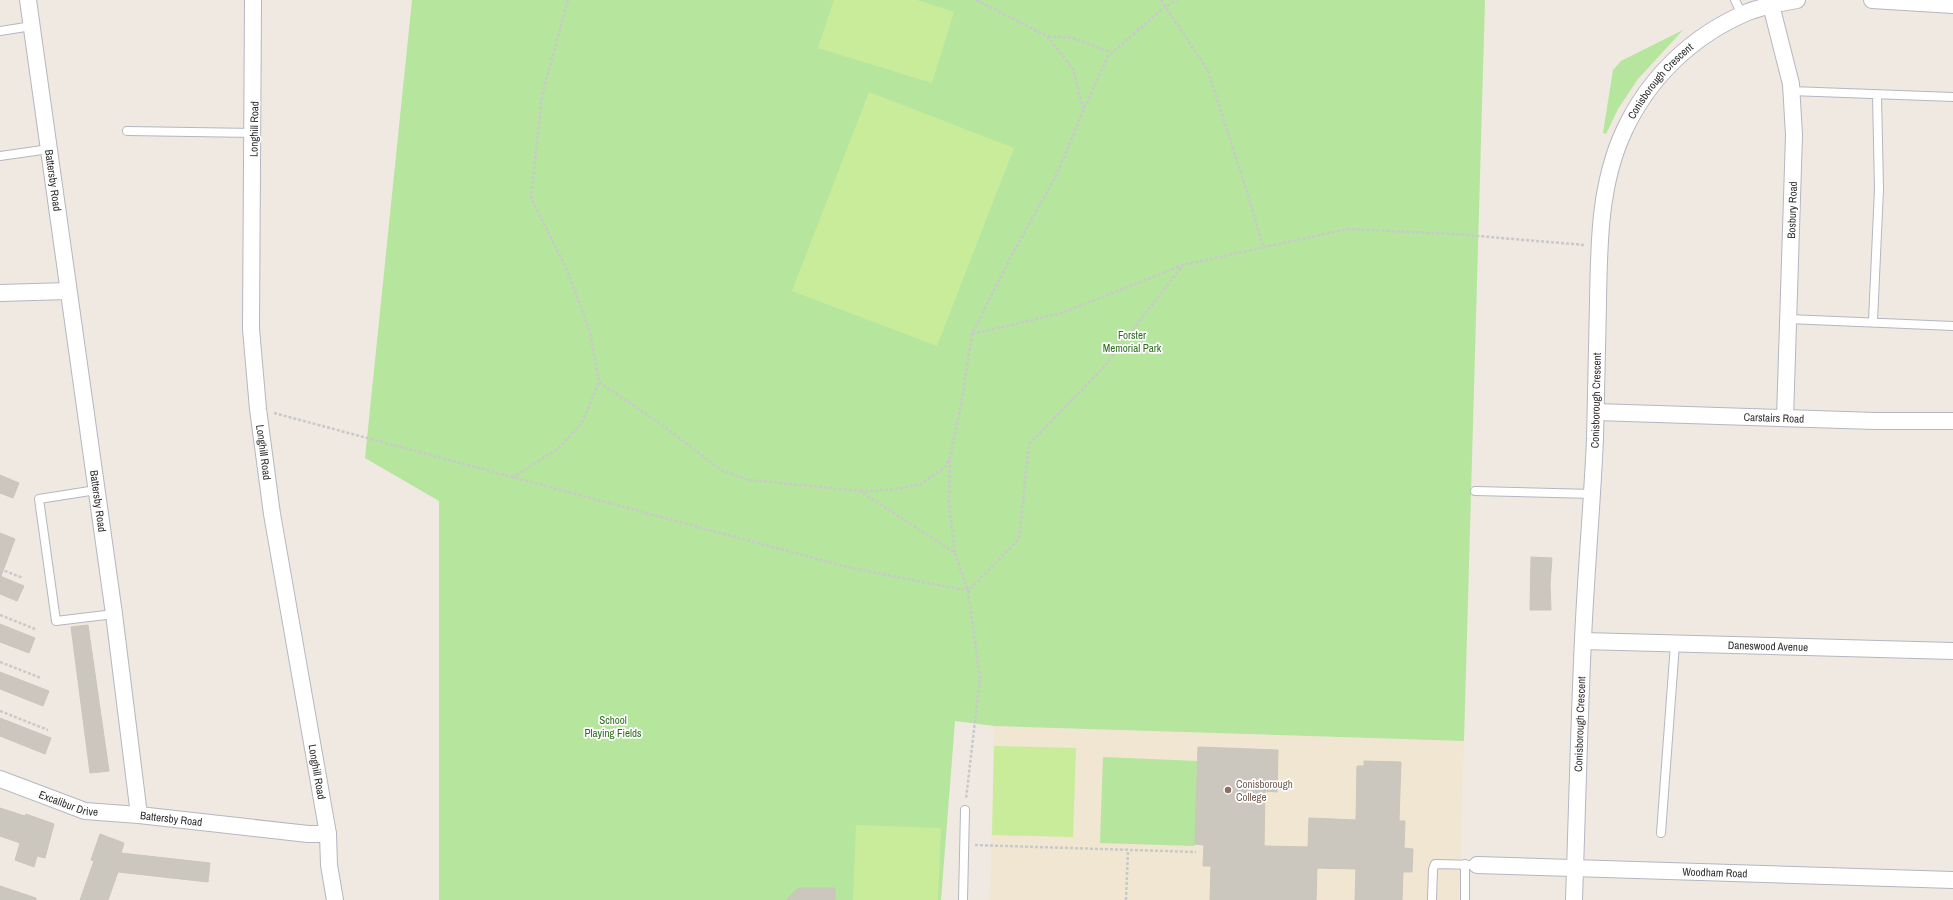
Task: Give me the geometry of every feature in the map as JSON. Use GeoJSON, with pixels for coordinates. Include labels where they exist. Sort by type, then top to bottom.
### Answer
{"type":"FeatureCollection","features":[{"type":"Feature","properties":{"kind":"street","name":"Battersby Road"},"geometry":{"type":"LineString","coordinates":[[28,0],[114,614],[140,815],[308,834],[328,834]]}},
{"type":"Feature","properties":{"kind":"street","name":"Longhill Road"},"geometry":{"type":"LineString","coordinates":[[253,0],[254,133],[252,329],[258,409],[272,514],[328,834],[329,865],[335,900]]}},
{"type":"Feature","properties":{"kind":"street","name":"Conisborough Crescent"},"geometry":{"type":"LineString","coordinates":[[1574,900],[1583,641],[1596,412],[1599,246],[1607,181],[1624,131],[1637,107],[1651,85],[1685,49],[1705,35],[1742,15],[1771,5],[1796,0]]}},
{"type":"Feature","properties":{"kind":"street"},"geometry":{"type":"LineString","coordinates":[[1872,0],[1895,0],[1953,5]]}},
{"type":"Feature","properties":{"kind":"street","name":"Bosbury Road"},"geometry":{"type":"LineString","coordinates":[[1771,5],[1791,91],[1794,135],[1785,418]]}},
{"type":"Feature","properties":{"kind":"street"},"geometry":{"type":"LineString","coordinates":[[0,293],[68,291]]}},
{"type":"Feature","properties":{"kind":"street","name":"Carstairs Road"},"geometry":{"type":"LineString","coordinates":[[1596,412],[1785,418],[1953,421]]}},
{"type":"Feature","properties":{"kind":"street","name":"Daneswood Avenue"},"geometry":{"type":"LineString","coordinates":[[1583,641],[1953,651]]}},
{"type":"Feature","properties":{"kind":"street","name":"Excalibur Drive"},"geometry":{"type":"LineString","coordinates":[[0,779],[86,811],[140,815]]}},
{"type":"Feature","properties":{"kind":"street","name":"Woodham Road"},"geometry":{"type":"LineString","coordinates":[[1471,864],[1953,880]]}},
{"type":"Feature","properties":{"kind":"lane"},"geometry":{"type":"LineString","coordinates":[[1735,0],[1742,15]]}},
{"type":"Feature","properties":{"kind":"lane"},"geometry":{"type":"LineString","coordinates":[[0,31],[32,26]]}},
{"type":"Feature","properties":{"kind":"lane"},"geometry":{"type":"LineString","coordinates":[[1791,91],[1953,97]]}},
{"type":"Feature","properties":{"kind":"lane"},"geometry":{"type":"LineString","coordinates":[[1873,321],[1879,189],[1877,95]]}},
{"type":"Feature","properties":{"kind":"lane"},"geometry":{"type":"LineString","coordinates":[[127,131],[254,133]]}},
{"type":"Feature","properties":{"kind":"lane"},"geometry":{"type":"LineString","coordinates":[[0,156],[49,149]]}},
{"type":"Feature","properties":{"kind":"lane"},"geometry":{"type":"LineString","coordinates":[[1788,319],[1873,321],[1953,326]]}},
{"type":"Feature","properties":{"kind":"lane"},"geometry":{"type":"LineString","coordinates":[[96,490],[39,499],[56,621],[114,614]]}},
{"type":"Feature","properties":{"kind":"lane"},"geometry":{"type":"LineString","coordinates":[[1475,492],[1592,494]]}},
{"type":"Feature","properties":{"kind":"lane"},"geometry":{"type":"LineString","coordinates":[[1661,833],[1674,644]]}},
{"type":"Feature","properties":{"kind":"lane"},"geometry":{"type":"LineString","coordinates":[[962,900],[965,810]]}},
{"type":"Feature","properties":{"kind":"lane"},"geometry":{"type":"LineString","coordinates":[[1432,900],[1433,869],[1436,864],[1471,864],[1464,900]]}},
{"type":"Feature","properties":{"kind":"path"},"geometry":{"type":"LineString","coordinates":[[511,478],[560,447],[582,423],[599,382],[590,332],[568,272],[531,198],[542,96],[568,0]]}},
{"type":"Feature","properties":{"kind":"path"},"geometry":{"type":"LineString","coordinates":[[976,0],[1047,36],[1073,38],[1112,53]]}},
{"type":"Feature","properties":{"kind":"path"},"geometry":{"type":"LineString","coordinates":[[1161,0],[1208,71],[1249,198],[1263,247]]}},
{"type":"Feature","properties":{"kind":"path"},"geometry":{"type":"LineString","coordinates":[[965,810],[980,678],[968,591],[955,553],[949,506],[950,458],[961,405],[972,334],[1007,264],[1057,174],[1108,56],[1166,6],[1177,0]]}},
{"type":"Feature","properties":{"kind":"path"},"geometry":{"type":"LineString","coordinates":[[1047,36],[1073,69],[1084,109]]}},
{"type":"Feature","properties":{"kind":"path"},"geometry":{"type":"LineString","coordinates":[[972,334],[1062,313],[1183,265],[1346,229],[1454,234],[1599,246]]}},
{"type":"Feature","properties":{"kind":"path"},"geometry":{"type":"LineString","coordinates":[[968,591],[1019,539],[1029,444],[1104,367],[1183,265]]}},
{"type":"Feature","properties":{"kind":"path"},"geometry":{"type":"LineString","coordinates":[[599,382],[662,425],[722,470],[749,480],[860,492],[891,490],[921,484],[944,468],[950,458]]}},
{"type":"Feature","properties":{"kind":"path"},"geometry":{"type":"LineString","coordinates":[[258,409],[847,567],[968,591]]}},
{"type":"Feature","properties":{"kind":"path"},"geometry":{"type":"LineString","coordinates":[[860,492],[955,553]]}},
{"type":"Feature","properties":{"kind":"path"},"geometry":{"type":"LineString","coordinates":[[0,569],[23,578]]}},
{"type":"Feature","properties":{"kind":"path"},"geometry":{"type":"LineString","coordinates":[[0,615],[35,629]]}},
{"type":"Feature","properties":{"kind":"path"},"geometry":{"type":"LineString","coordinates":[[0,662],[41,678]]}},
{"type":"Feature","properties":{"kind":"path"},"geometry":{"type":"LineString","coordinates":[[0,711],[48,730]]}},
{"type":"Feature","properties":{"kind":"path"},"geometry":{"type":"LineString","coordinates":[[963,844],[1196,852]]}},
{"type":"Feature","properties":{"kind":"path"},"geometry":{"type":"LineString","coordinates":[[1126,900],[1128,850]]}},
{"type":"Feature","properties":{"kind":"shaded area","name":"Conisborough College"},"geometry":{"type":"Polygon","coordinates":[[[994,726],[1464,741],[1459,900],[990,900],[994,726]]]}},
{"type":"Feature","properties":{"kind":"green space","name":"Forster Memorial Park"},"geometry":{"type":"Polygon","coordinates":[[[412,0],[1485,0],[1464,741],[994,726],[955,721],[941,900],[439,900],[439,501],[365,458],[412,0]]]}},
{"type":"Feature","properties":{"kind":"green space"},"geometry":{"type":"Polygon","coordinates":[[[834,0],[917,0],[954,12],[932,83],[818,48],[834,0]]]}},
{"type":"Feature","properties":{"kind":"green space"},"geometry":{"type":"Polygon","coordinates":[[[1683,30],[1638,79],[1618,109],[1606,134],[1603,133],[1613,70],[1621,61],[1683,30]]]}},
{"type":"Feature","properties":{"kind":"green space"},"geometry":{"type":"Polygon","coordinates":[[[869,92],[1014,148],[937,346],[792,291],[869,92]]]}},
{"type":"Feature","properties":{"kind":"green space"},"geometry":{"type":"Polygon","coordinates":[[[994,746],[1076,748],[1073,837],[992,835],[994,746]]]}},
{"type":"Feature","properties":{"kind":"green space"},"geometry":{"type":"Polygon","coordinates":[[[1103,757],[1198,761],[1195,846],[1100,843],[1103,757]]]}},
{"type":"Feature","properties":{"kind":"green space"},"geometry":{"type":"Polygon","coordinates":[[[856,825],[941,828],[938,900],[853,900],[856,825]]]}},
{"type":"Feature","properties":{"kind":"building"},"geometry":{"type":"Polygon","coordinates":[[[0,475],[19,483],[13,498],[0,493],[0,475]]]}},
{"type":"Feature","properties":{"kind":"building"},"geometry":{"type":"Polygon","coordinates":[[[0,533],[15,539],[1,576],[0,576],[0,533]]]}},
{"type":"Feature","properties":{"kind":"building"},"geometry":{"type":"Polygon","coordinates":[[[1531,557],[1552,558],[1550,584],[1551,610],[1530,610],[1531,557]]]}},
{"type":"Feature","properties":{"kind":"building"},"geometry":{"type":"Polygon","coordinates":[[[0,576],[24,586],[17,601],[0,594],[0,576]]]}},
{"type":"Feature","properties":{"kind":"building"},"geometry":{"type":"Polygon","coordinates":[[[0,624],[35,638],[29,653],[0,642],[0,624]]]}},
{"type":"Feature","properties":{"kind":"building"},"geometry":{"type":"Polygon","coordinates":[[[88,625],[109,771],[90,773],[71,627],[88,625]]]}},
{"type":"Feature","properties":{"kind":"building"},"geometry":{"type":"Polygon","coordinates":[[[0,672],[49,691],[43,706],[0,689],[0,672]]]}},
{"type":"Feature","properties":{"kind":"building"},"geometry":{"type":"Polygon","coordinates":[[[0,718],[51,738],[45,754],[0,736],[0,718]]]}},
{"type":"Feature","properties":{"kind":"building"},"geometry":{"type":"Polygon","coordinates":[[[1198,747],[1278,750],[1277,792],[1265,791],[1264,846],[1308,847],[1309,818],[1356,820],[1357,766],[1364,766],[1364,761],[1401,762],[1399,821],[1405,821],[1404,848],[1413,849],[1412,872],[1403,872],[1402,900],[1355,900],[1356,869],[1317,868],[1316,900],[1210,900],[1211,866],[1203,866],[1204,845],[1195,844],[1198,747]]]}},
{"type":"Feature","properties":{"kind":"building"},"geometry":{"type":"Polygon","coordinates":[[[0,808],[25,816],[26,814],[54,824],[45,858],[37,856],[34,867],[15,860],[20,843],[0,836],[0,808]]]}},
{"type":"Feature","properties":{"kind":"building"},"geometry":{"type":"Polygon","coordinates":[[[100,834],[124,843],[121,853],[210,863],[208,882],[118,872],[108,900],[80,900],[94,861],[91,860],[100,834]]]}},
{"type":"Feature","properties":{"kind":"building"},"geometry":{"type":"Polygon","coordinates":[[[0,886],[36,898],[36,900],[0,900],[0,886]]]}},
{"type":"Feature","properties":{"kind":"building"},"geometry":{"type":"Polygon","coordinates":[[[798,888],[835,888],[835,900],[786,900],[798,888]]]}},
{"type":"Feature","properties":{"kind":"place","name":"Conisborough College"},"geometry":{"type":"Point","coordinates":[1228,790]}},
{"type":"Feature","properties":{"kind":"park label","name":"School Playing Fields"},"geometry":{"type":"Point","coordinates":[613,726]}}]}
